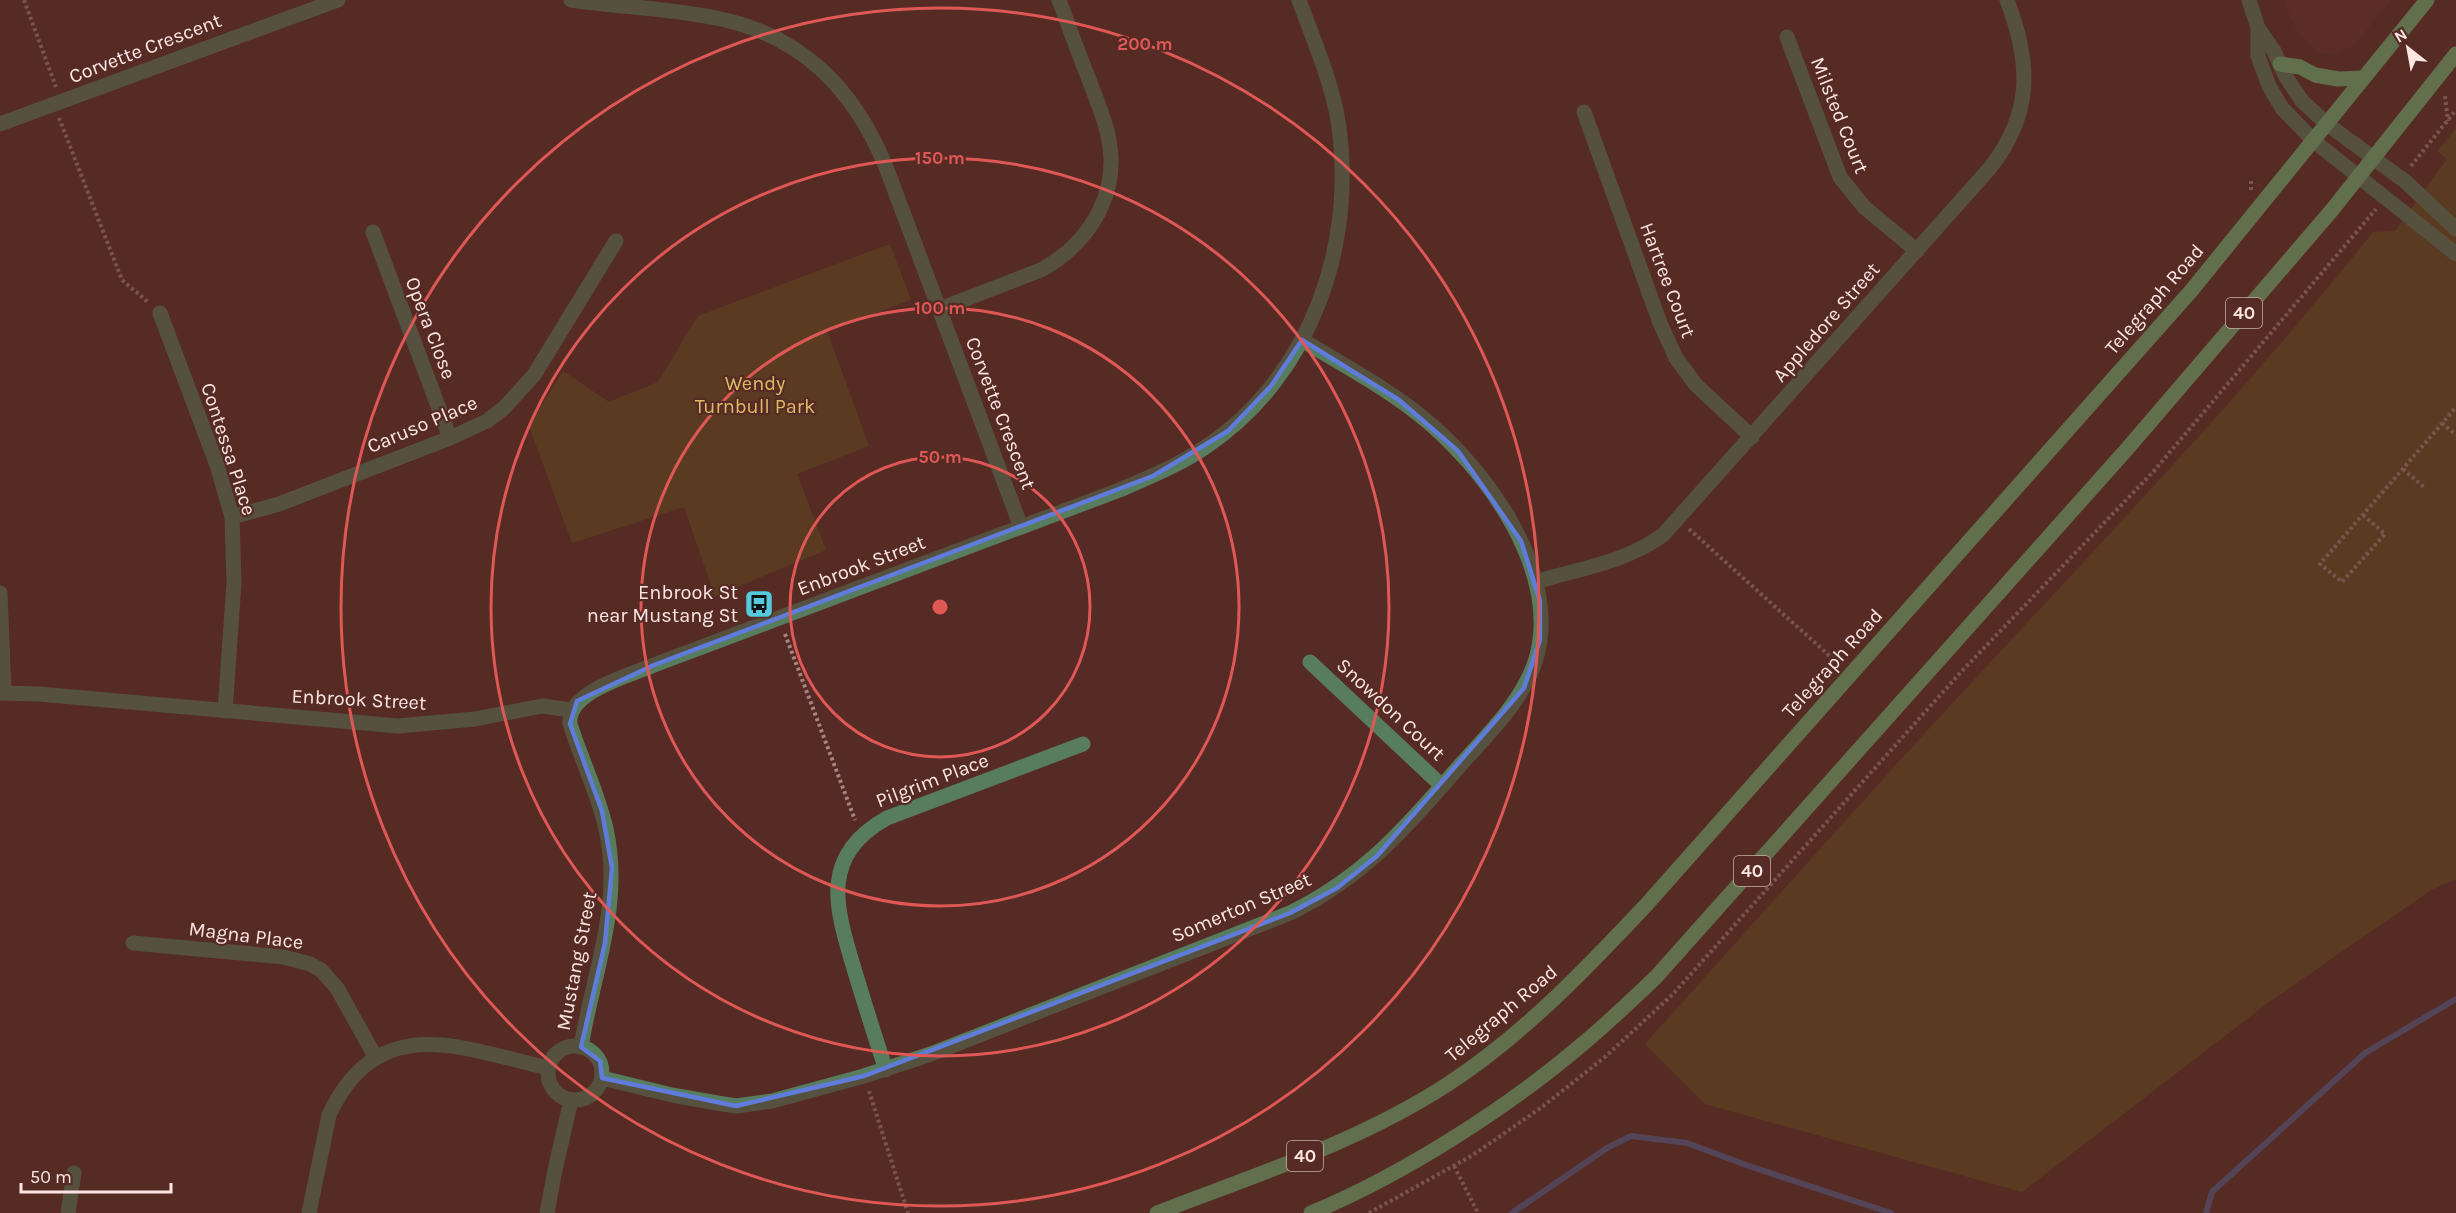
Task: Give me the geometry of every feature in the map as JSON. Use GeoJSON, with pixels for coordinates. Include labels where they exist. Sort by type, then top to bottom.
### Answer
{"type":"FeatureCollection","features":[{"type":"Feature","properties":{"kind":"main road","name":"Telegraph Road"},"geometry":{"type":"LineString","coordinates":[[1157,1213],[1334,1143],[1411,1105],[1471,1068],[1530,1021],[1597,957],[1647,904],[2191,291],[2427,0]]}},
{"type":"Feature","properties":{"kind":"main road","name":"40"},"geometry":{"type":"LineString","coordinates":[[1311,1213],[1373,1184],[1463,1131],[1504,1103],[1586,1041],[1656,977],[2127,449],[2359,176],[2456,54]]}},
{"type":"Feature","properties":{"kind":"main road"},"geometry":{"type":"LineString","coordinates":[[2280,64],[2300,67],[2315,75],[2337,79],[2362,78]]}},
{"type":"Feature","properties":{"kind":"street","name":"Corvette Crescent"},"geometry":{"type":"LineString","coordinates":[[0,124],[338,0]]}},
{"type":"Feature","properties":{"kind":"street","name":"Corvette Crescent"},"geometry":{"type":"LineString","coordinates":[[574,0],[717,18],[746,26],[772,36],[813,62],[845,94],[859,111],[886,167],[1021,527]]}},
{"type":"Feature","properties":{"kind":"street"},"geometry":{"type":"LineString","coordinates":[[940,309],[1058,261],[1082,239],[1094,224],[1104,203],[1110,185],[1111,169],[1108,134],[1059,0]]}},
{"type":"Feature","properties":{"kind":"street","name":"Enbrook Street"},"geometry":{"type":"LineString","coordinates":[[2,693],[39,694],[398,726],[465,720],[542,706],[571,710],[582,698],[604,686],[654,665],[1122,489],[1180,462],[1207,446],[1241,418],[1271,386],[1302,340],[1330,271],[1340,223],[1343,179],[1337,118],[1330,86],[1299,0]]}},
{"type":"Feature","properties":{"kind":"street","name":"Appledore Street"},"geometry":{"type":"LineString","coordinates":[[1536,582],[1627,556],[1648,545],[1678,520],[2004,151],[2017,124],[2023,93],[2024,53],[2007,0]]}},
{"type":"Feature","properties":{"kind":"street"},"geometry":{"type":"LineString","coordinates":[[2249,0],[2258,28],[2302,100],[2327,123],[2406,182],[2456,229]]}},
{"type":"Feature","properties":{"kind":"street"},"geometry":{"type":"LineString","coordinates":[[2258,28],[2258,56],[2269,86],[2282,108],[2314,141],[2456,254]]}},
{"type":"Feature","properties":{"kind":"street","name":"Milsted Court"},"geometry":{"type":"LineString","coordinates":[[1787,37],[1840,177],[1864,207],[1917,251]]}},
{"type":"Feature","properties":{"kind":"street","name":"Hartree Court"},"geometry":{"type":"LineString","coordinates":[[1584,112],[1660,323],[1676,358],[1696,385],[1752,437]]}},
{"type":"Feature","properties":{"kind":"street","name":"Opera Close"},"geometry":{"type":"LineString","coordinates":[[373,232],[450,438]]}},
{"type":"Feature","properties":{"kind":"street","name":"Caruso Place"},"geometry":{"type":"LineString","coordinates":[[232,517],[279,504],[450,438],[487,421],[520,393],[534,375],[616,242]]}},
{"type":"Feature","properties":{"kind":"street","name":"Contessa Place"},"geometry":{"type":"LineString","coordinates":[[160,313],[217,465],[232,517],[234,583],[225,711]]}},
{"type":"Feature","properties":{"kind":"street","name":"Somerton Street"},"geometry":{"type":"LineString","coordinates":[[602,1078],[672,1095],[736,1106],[772,1101],[886,1070],[1290,913],[1343,883],[1377,856],[1511,707],[1524,688],[1535,664],[1542,622],[1536,582],[1529,559],[1508,519],[1486,486],[1458,451],[1439,431],[1399,400],[1302,340]]}},
{"type":"Feature","properties":{"kind":"street"},"geometry":{"type":"LineString","coordinates":[[0,593],[2,693]]}},
{"type":"Feature","properties":{"kind":"street","name":"Snowdon Court"},"geometry":{"type":"LineString","coordinates":[[1310,662],[1442,786]]}},
{"type":"Feature","properties":{"kind":"street","name":"Mustang Street"},"geometry":{"type":"LineString","coordinates":[[571,710],[570,724],[606,830],[612,868],[612,895],[605,943],[581,1047]]}},
{"type":"Feature","properties":{"kind":"street","name":"Pilgrim Place"},"geometry":{"type":"LineString","coordinates":[[886,1070],[837,905],[837,891],[843,865],[849,853],[863,834],[876,824],[902,811],[1083,744]]}},
{"type":"Feature","properties":{"kind":"street","name":"Magna Place"},"geometry":{"type":"LineString","coordinates":[[133,943],[284,957],[310,964],[321,970],[337,988],[376,1058]]}},
{"type":"Feature","properties":{"kind":"street"},"geometry":{"type":"LineString","coordinates":[[309,1213],[329,1115],[335,1102],[355,1075],[376,1058],[402,1047],[428,1043],[465,1048],[548,1068]]}},
{"type":"Feature","properties":{"kind":"street"},"geometry":{"type":"LineString","coordinates":[[564,1048],[589,1049],[600,1062],[602,1078],[600,1086],[588,1098],[571,1100],[556,1093],[548,1077],[548,1068],[551,1060],[564,1048]]}},
{"type":"Feature","properties":{"kind":"street"},"geometry":{"type":"LineString","coordinates":[[547,1213],[571,1100]]}},
{"type":"Feature","properties":{"kind":"street"},"geometry":{"type":"LineString","coordinates":[[68,1213],[74,1173]]}},
{"type":"Feature","properties":{"kind":"path"},"geometry":{"type":"LineString","coordinates":[[24,0],[58,103],[122,280],[160,313]]}},
{"type":"Feature","properties":{"kind":"path"},"geometry":{"type":"LineString","coordinates":[[2413,164],[2456,110]]}},
{"type":"Feature","properties":{"kind":"path"},"geometry":{"type":"LineString","coordinates":[[2363,515],[2385,534],[2342,582],[2320,564],[2456,407]]}},
{"type":"Feature","properties":{"kind":"path"},"geometry":{"type":"LineString","coordinates":[[2442,423],[2456,435]]}},
{"type":"Feature","properties":{"kind":"path"},"geometry":{"type":"LineString","coordinates":[[2403,469],[2425,488]]}},
{"type":"Feature","properties":{"kind":"path"},"geometry":{"type":"LineString","coordinates":[[1678,520],[1833,659]]}},
{"type":"Feature","properties":{"kind":"path"},"geometry":{"type":"LineString","coordinates":[[779,619],[856,824],[863,834]]}},
{"type":"Feature","properties":{"kind":"path"},"geometry":{"type":"LineString","coordinates":[[864,1076],[908,1213]]}},
{"type":"Feature","properties":{"kind":"path"},"geometry":{"type":"LineString","coordinates":[[1454,1166],[1478,1213]]}},
{"type":"Feature","properties":{"kind":"highlighted area"},"geometry":{"type":"Polygon","coordinates":[[[1302,340],[1399,400],[1458,451],[1521,541],[1540,601],[1540,640],[1524,688],[1377,856],[1337,888],[1290,913],[864,1076],[736,1106],[602,1078],[600,1061],[581,1047],[605,943],[612,868],[602,811],[570,724],[577,701],[654,665],[1153,476],[1228,431],[1271,386],[1302,340]]]}},
{"type":"Feature","properties":{"kind":"shaded area"},"geometry":{"type":"Polygon","coordinates":[[[2283,0],[2391,0],[2355,44],[2337,55],[2317,52],[2297,31],[2283,0]]]}},
{"type":"Feature","properties":{"kind":"green space"},"geometry":{"type":"Polygon","coordinates":[[[2456,128],[2456,879],[2431,890],[2269,1002],[2022,1192],[1705,1104],[1645,1044],[1892,769],[2228,403],[2278,347],[2373,232],[2395,231],[2447,159],[2438,151],[2456,128]]]}},
{"type":"Feature","properties":{"kind":"green space","name":"Wendy Turnbull Park"},"geometry":{"type":"Polygon","coordinates":[[[890,244],[911,300],[827,331],[869,446],[797,474],[826,550],[715,596],[684,507],[572,543],[529,426],[563,371],[609,402],[658,382],[698,316],[890,244]]]}},
{"type":"Feature","properties":{"kind":"waterway"},"geometry":{"type":"LineString","coordinates":[[2206,1213],[2212,1192],[2365,1053],[2456,999]]}},
{"type":"Feature","properties":{"kind":"waterway"},"geometry":{"type":"LineString","coordinates":[[1512,1213],[1607,1148],[1631,1136],[1687,1143],[1891,1213]]}},
{"type":"Feature","properties":{"kind":"place","name":"Enbrook St near Mustang St"},"geometry":{"type":"Point","coordinates":[759,604]}}]}
